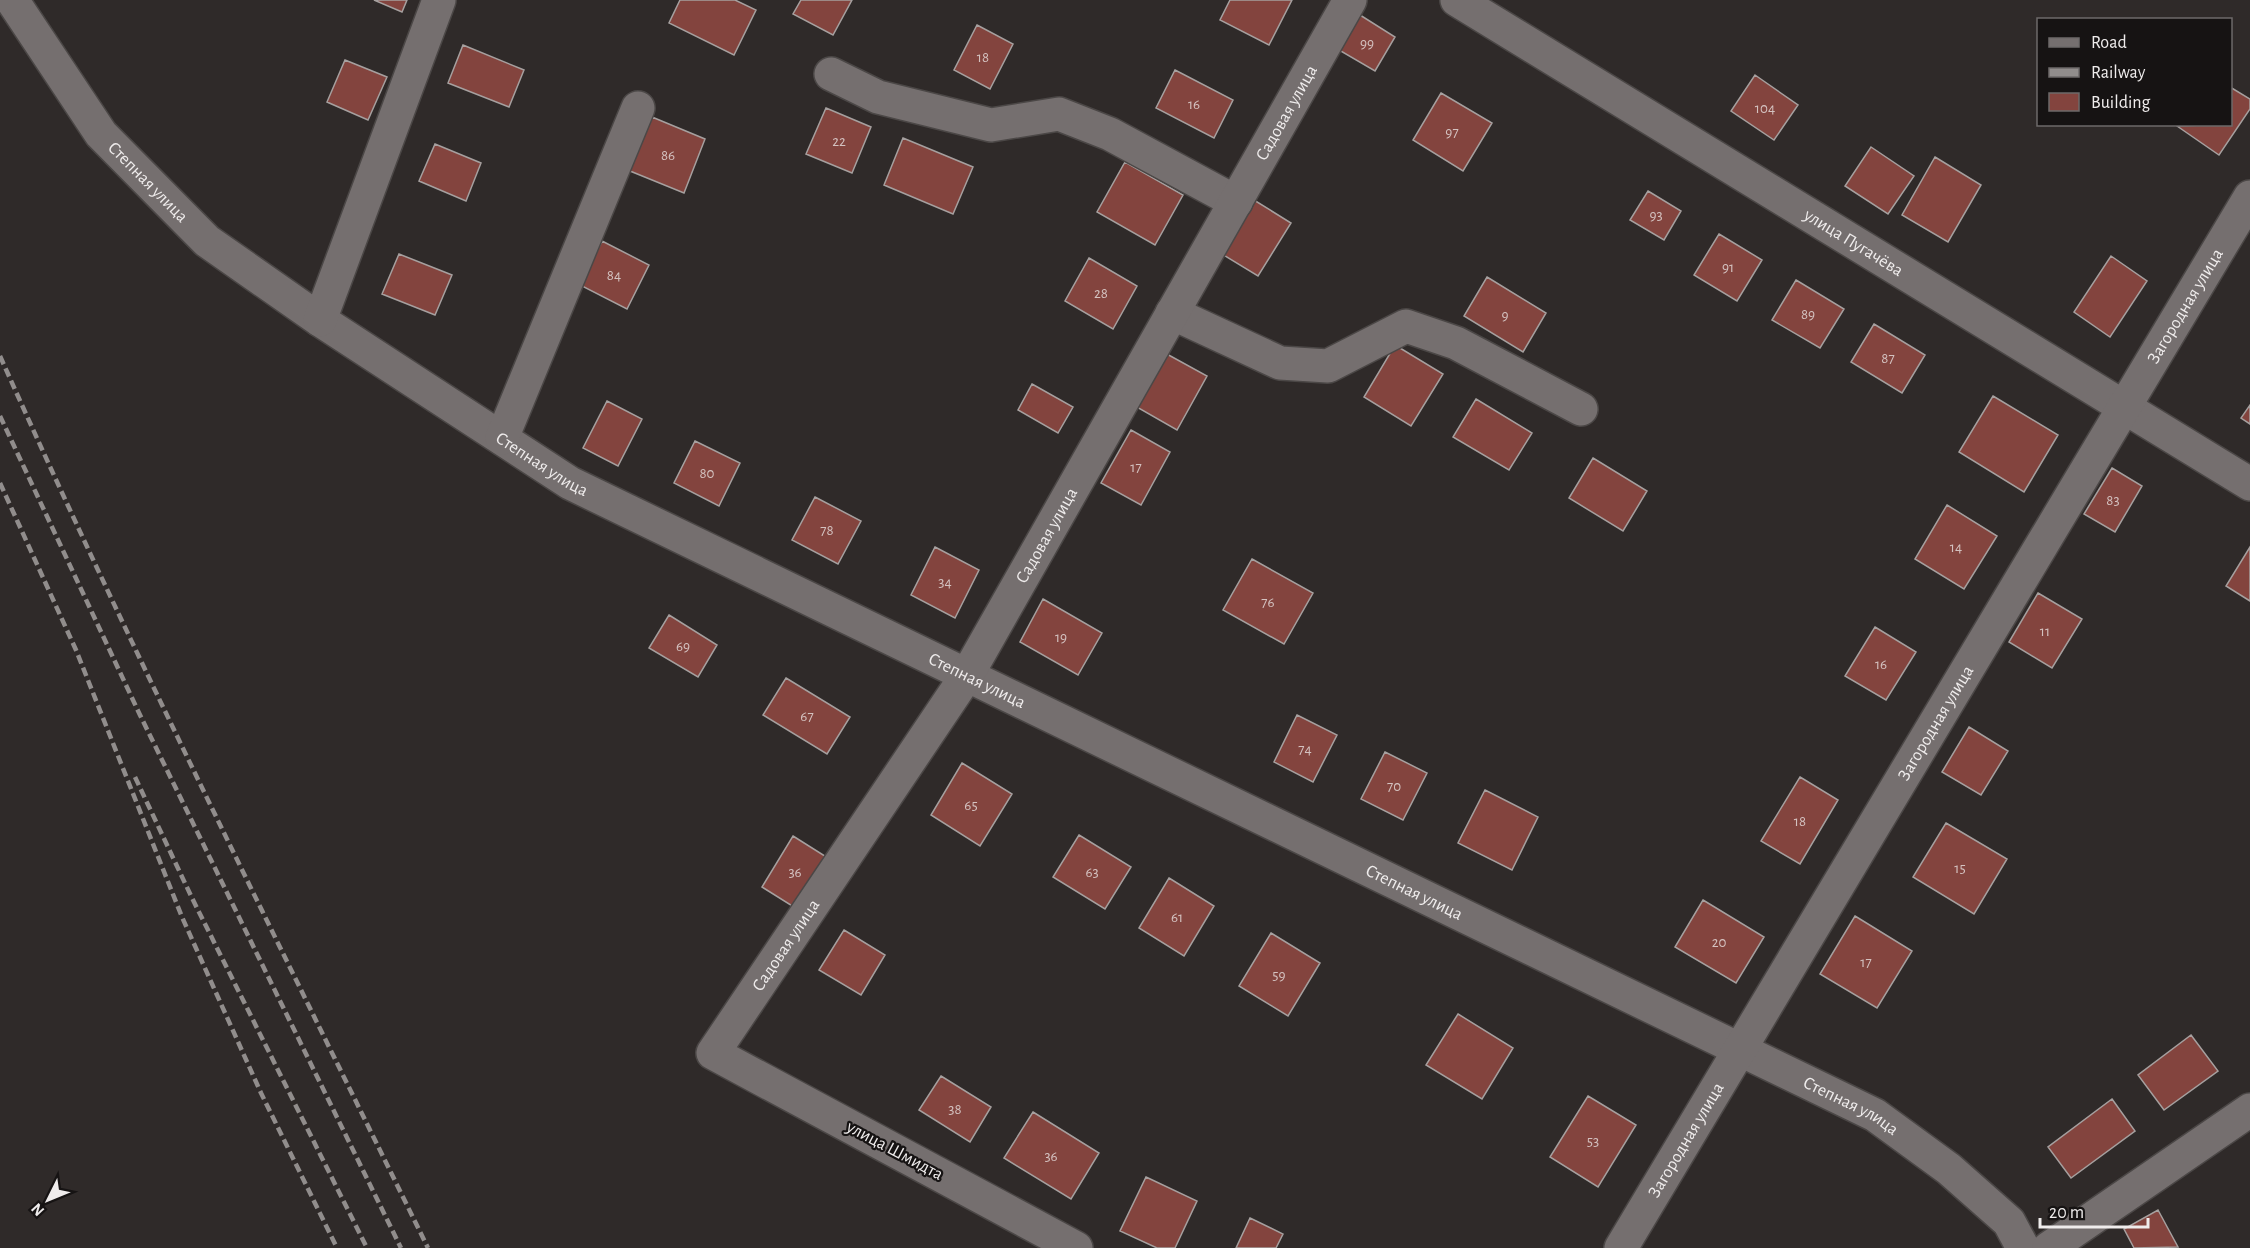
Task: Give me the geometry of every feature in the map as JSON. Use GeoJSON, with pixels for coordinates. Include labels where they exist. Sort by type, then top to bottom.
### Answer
{"type":"FeatureCollection","features":[{"type":"Feature","properties":{"kind":"street","name":"Степная улица"},"geometry":{"type":"LineString","coordinates":[[12,0],[101,134],[207,241],[320,320],[570,483],[1875,1114],[1949,1169],[2009,1222],[2023,1248]]}},
{"type":"Feature","properties":{"kind":"street"},"geometry":{"type":"LineString","coordinates":[[320,320],[439,0]]}},
{"type":"Feature","properties":{"kind":"street","name":"Садовая улица"},"geometry":{"type":"LineString","coordinates":[[713,1053],[967,675],[1350,0]]}},
{"type":"Feature","properties":{"kind":"street","name":"улица Пугачёва"},"geometry":{"type":"LineString","coordinates":[[1457,0],[2250,484]]}},
{"type":"Feature","properties":{"kind":"street"},"geometry":{"type":"LineString","coordinates":[[831,74],[878,98],[991,125],[1059,114],[1110,134],[1236,202]]}},
{"type":"Feature","properties":{"kind":"street"},"geometry":{"type":"LineString","coordinates":[[502,438],[638,108]]}},
{"type":"Feature","properties":{"kind":"street","name":"Загородная улица"},"geometry":{"type":"LineString","coordinates":[[1621,1248],[2250,197]]}},
{"type":"Feature","properties":{"kind":"street"},"geometry":{"type":"LineString","coordinates":[[1172,313],[1280,363],[1328,366],[1406,326],[1456,343],[1581,409]]}},
{"type":"Feature","properties":{"kind":"street","name":"улица Шмидта"},"geometry":{"type":"LineString","coordinates":[[713,1053],[1076,1248]]}},
{"type":"Feature","properties":{"kind":"street"},"geometry":{"type":"LineString","coordinates":[[2049,1248],[2250,1110]]}},
{"type":"Feature","properties":{"kind":"building"},"geometry":{"type":"Polygon","coordinates":[[[374,0],[407,0],[402,12],[374,0]]]}},
{"type":"Feature","properties":{"kind":"building"},"geometry":{"type":"Polygon","coordinates":[[[680,0],[735,0],[756,10],[734,55],[669,23],[680,0]]]}},
{"type":"Feature","properties":{"kind":"building"},"geometry":{"type":"Polygon","coordinates":[[[801,0],[852,0],[833,35],[793,14],[801,0]]]}},
{"type":"Feature","properties":{"kind":"building"},"geometry":{"type":"Polygon","coordinates":[[[1230,0],[1292,0],[1269,45],[1220,20],[1230,0]]]}},
{"type":"Feature","properties":{"kind":"building"},"geometry":{"type":"Polygon","coordinates":[[[1360,15],[1395,37],[1375,71],[1339,50],[1360,15]]]}},
{"type":"Feature","properties":{"kind":"building"},"geometry":{"type":"Polygon","coordinates":[[[977,25],[1013,44],[990,89],[954,70],[977,25]]]}},
{"type":"Feature","properties":{"kind":"building"},"geometry":{"type":"Polygon","coordinates":[[[463,45],[524,70],[509,107],[448,83],[463,45]]]}},
{"type":"Feature","properties":{"kind":"building"},"geometry":{"type":"Polygon","coordinates":[[[345,60],[387,77],[368,120],[327,102],[345,60]]]}},
{"type":"Feature","properties":{"kind":"building"},"geometry":{"type":"Polygon","coordinates":[[[1175,70],[1233,100],[1214,138],[1156,108],[1175,70]]]}},
{"type":"Feature","properties":{"kind":"building"},"geometry":{"type":"Polygon","coordinates":[[[1755,75],[1798,105],[1774,140],[1731,111],[1755,75]]]}},
{"type":"Feature","properties":{"kind":"building"},"geometry":{"type":"Polygon","coordinates":[[[2232,88],[2250,99],[2250,109],[2219,155],[2177,126],[2232,126],[2232,88]]]}},
{"type":"Feature","properties":{"kind":"building"},"geometry":{"type":"Polygon","coordinates":[[[1441,93],[1492,123],[1463,171],[1413,140],[1441,93]]]}},
{"type":"Feature","properties":{"kind":"building"},"geometry":{"type":"Polygon","coordinates":[[[826,108],[871,127],[852,173],[806,154],[826,108]]]}},
{"type":"Feature","properties":{"kind":"building"},"geometry":{"type":"Polygon","coordinates":[[[652,117],[705,139],[684,193],[630,171],[652,117]]]}},
{"type":"Feature","properties":{"kind":"building"},"geometry":{"type":"Polygon","coordinates":[[[903,138],[973,167],[953,214],[884,185],[903,138]]]}},
{"type":"Feature","properties":{"kind":"building"},"geometry":{"type":"Polygon","coordinates":[[[435,144],[481,163],[466,201],[419,181],[435,144]]]}},
{"type":"Feature","properties":{"kind":"building"},"geometry":{"type":"Polygon","coordinates":[[[1871,147],[1914,176],[1888,214],[1845,186],[1871,147]]]}},
{"type":"Feature","properties":{"kind":"building"},"geometry":{"type":"Polygon","coordinates":[[[1935,157],[1981,185],[1948,242],[1902,215],[1935,157]]]}},
{"type":"Feature","properties":{"kind":"building"},"geometry":{"type":"Polygon","coordinates":[[[1125,162],[1183,195],[1155,245],[1097,212],[1125,162]]]}},
{"type":"Feature","properties":{"kind":"building"},"geometry":{"type":"Polygon","coordinates":[[[1648,191],[1681,211],[1664,240],[1630,220],[1648,191]]]}},
{"type":"Feature","properties":{"kind":"building"},"geometry":{"type":"Polygon","coordinates":[[[1249,197],[1291,223],[1258,276],[1217,251],[1249,197]]]}},
{"type":"Feature","properties":{"kind":"building"},"geometry":{"type":"Polygon","coordinates":[[[1719,234],[1762,260],[1737,301],[1694,275],[1719,234]]]}},
{"type":"Feature","properties":{"kind":"building"},"geometry":{"type":"Polygon","coordinates":[[[602,241],[649,265],[627,309],[580,285],[602,241]]]}},
{"type":"Feature","properties":{"kind":"building"},"geometry":{"type":"Polygon","coordinates":[[[399,254],[452,275],[435,315],[382,294],[399,254]]]}},
{"type":"Feature","properties":{"kind":"building"},"geometry":{"type":"Polygon","coordinates":[[[2111,256],[2147,281],[2110,337],[2074,312],[2111,256]]]}},
{"type":"Feature","properties":{"kind":"building"},"geometry":{"type":"Polygon","coordinates":[[[1089,258],[1137,286],[1113,329],[1065,301],[1089,258]]]}},
{"type":"Feature","properties":{"kind":"building"},"geometry":{"type":"Polygon","coordinates":[[[1487,277],[1546,313],[1523,352],[1464,316],[1487,277]]]}},
{"type":"Feature","properties":{"kind":"building"},"geometry":{"type":"Polygon","coordinates":[[[1796,280],[1844,309],[1820,348],[1772,320],[1796,280]]]}},
{"type":"Feature","properties":{"kind":"building"},"geometry":{"type":"Polygon","coordinates":[[[1874,324],[1925,355],[1902,393],[1851,362],[1874,324]]]}},
{"type":"Feature","properties":{"kind":"building"},"geometry":{"type":"Polygon","coordinates":[[[1395,345],[1443,374],[1411,426],[1364,397],[1395,345]]]}},
{"type":"Feature","properties":{"kind":"building"},"geometry":{"type":"Polygon","coordinates":[[[1165,353],[1207,376],[1177,430],[1135,406],[1165,353]]]}},
{"type":"Feature","properties":{"kind":"building"},"geometry":{"type":"Polygon","coordinates":[[[1032,384],[1073,407],[1058,433],[1018,410],[1032,384]]]}},
{"type":"Feature","properties":{"kind":"building"},"geometry":{"type":"Polygon","coordinates":[[[1993,396],[2058,435],[2024,492],[1959,452],[1993,396]]]}},
{"type":"Feature","properties":{"kind":"building"},"geometry":{"type":"Polygon","coordinates":[[[1476,399],[1532,433],[1509,470],[1453,437],[1476,399]]]}},
{"type":"Feature","properties":{"kind":"building"},"geometry":{"type":"Polygon","coordinates":[[[607,401],[642,419],[618,466],[583,448],[607,401]]]}},
{"type":"Feature","properties":{"kind":"building"},"geometry":{"type":"Polygon","coordinates":[[[2250,405],[2250,424],[2241,418],[2250,405]]]}},
{"type":"Feature","properties":{"kind":"building"},"geometry":{"type":"Polygon","coordinates":[[[1131,430],[1170,452],[1141,505],[1101,483],[1131,430]]]}},
{"type":"Feature","properties":{"kind":"building"},"geometry":{"type":"Polygon","coordinates":[[[695,441],[740,463],[719,506],[674,483],[695,441]]]}},
{"type":"Feature","properties":{"kind":"building"},"geometry":{"type":"Polygon","coordinates":[[[1593,458],[1647,491],[1623,531],[1569,498],[1593,458]]]}},
{"type":"Feature","properties":{"kind":"building"},"geometry":{"type":"Polygon","coordinates":[[[2112,468],[2142,486],[2115,532],[2084,514],[2112,468]]]}},
{"type":"Feature","properties":{"kind":"building"},"geometry":{"type":"Polygon","coordinates":[[[815,497],[861,521],[838,564],[792,540],[815,497]]]}},
{"type":"Feature","properties":{"kind":"building"},"geometry":{"type":"Polygon","coordinates":[[[1947,505],[1997,536],[1964,589],[1915,559],[1947,505]]]}},
{"type":"Feature","properties":{"kind":"building"},"geometry":{"type":"Polygon","coordinates":[[[935,547],[979,570],[955,618],[911,595],[935,547]]]}},
{"type":"Feature","properties":{"kind":"building"},"geometry":{"type":"Polygon","coordinates":[[[2250,547],[2250,601],[2226,586],[2250,547]]]}},
{"type":"Feature","properties":{"kind":"building"},"geometry":{"type":"Polygon","coordinates":[[[1252,559],[1313,593],[1284,644],[1223,610],[1252,559]]]}},
{"type":"Feature","properties":{"kind":"building"},"geometry":{"type":"Polygon","coordinates":[[[2038,593],[2082,619],[2052,668],[2009,642],[2038,593]]]}},
{"type":"Feature","properties":{"kind":"building"},"geometry":{"type":"Polygon","coordinates":[[[1043,599],[1102,633],[1078,675],[1020,642],[1043,599]]]}},
{"type":"Feature","properties":{"kind":"building"},"geometry":{"type":"Polygon","coordinates":[[[669,615],[717,645],[698,677],[649,648],[669,615]]]}},
{"type":"Feature","properties":{"kind":"building"},"geometry":{"type":"Polygon","coordinates":[[[1875,627],[1916,652],[1886,700],[1845,676],[1875,627]]]}},
{"type":"Feature","properties":{"kind":"building"},"geometry":{"type":"Polygon","coordinates":[[[786,678],[850,717],[827,754],[763,715],[786,678]]]}},
{"type":"Feature","properties":{"kind":"building"},"geometry":{"type":"Polygon","coordinates":[[[1297,715],[1337,735],[1313,782],[1274,762],[1297,715]]]}},
{"type":"Feature","properties":{"kind":"building"},"geometry":{"type":"Polygon","coordinates":[[[1969,727],[2008,751],[1981,795],[1942,772],[1969,727]]]}},
{"type":"Feature","properties":{"kind":"building"},"geometry":{"type":"Polygon","coordinates":[[[1385,752],[1427,773],[1403,820],[1361,799],[1385,752]]]}},
{"type":"Feature","properties":{"kind":"building"},"geometry":{"type":"Polygon","coordinates":[[[962,763],[1012,794],[980,846],[931,815],[962,763]]]}},
{"type":"Feature","properties":{"kind":"building"},"geometry":{"type":"Polygon","coordinates":[[[1800,777],[1838,800],[1800,864],[1761,841],[1800,777]]]}},
{"type":"Feature","properties":{"kind":"building"},"geometry":{"type":"Polygon","coordinates":[[[1485,790],[1538,817],[1512,870],[1458,843],[1485,790]]]}},
{"type":"Feature","properties":{"kind":"building"},"geometry":{"type":"Polygon","coordinates":[[[1946,823],[2007,859],[1974,914],[1913,877],[1946,823]]]}},
{"type":"Feature","properties":{"kind":"building"},"geometry":{"type":"Polygon","coordinates":[[[1079,835],[1131,867],[1105,909],[1053,877],[1079,835]]]}},
{"type":"Feature","properties":{"kind":"building"},"geometry":{"type":"Polygon","coordinates":[[[793,836],[828,858],[797,909],[762,887],[793,836]]]}},
{"type":"Feature","properties":{"kind":"building"},"geometry":{"type":"Polygon","coordinates":[[[1169,878],[1214,906],[1184,956],[1139,928],[1169,878]]]}},
{"type":"Feature","properties":{"kind":"building"},"geometry":{"type":"Polygon","coordinates":[[[1703,900],[1764,937],[1736,983],[1675,947],[1703,900]]]}},
{"type":"Feature","properties":{"kind":"building"},"geometry":{"type":"Polygon","coordinates":[[[1855,916],[1912,951],[1877,1008],[1820,974],[1855,916]]]}},
{"type":"Feature","properties":{"kind":"building"},"geometry":{"type":"Polygon","coordinates":[[[844,930],[885,955],[861,995],[819,970],[844,930]]]}},
{"type":"Feature","properties":{"kind":"building"},"geometry":{"type":"Polygon","coordinates":[[[1271,933],[1320,963],[1288,1016],[1239,986],[1271,933]]]}},
{"type":"Feature","properties":{"kind":"building"},"geometry":{"type":"Polygon","coordinates":[[[1458,1014],[1513,1048],[1482,1099],[1426,1065],[1458,1014]]]}},
{"type":"Feature","properties":{"kind":"building"},"geometry":{"type":"Polygon","coordinates":[[[2191,1035],[2218,1071],[2164,1110],[2138,1075],[2191,1035]]]}},
{"type":"Feature","properties":{"kind":"building"},"geometry":{"type":"Polygon","coordinates":[[[941,1076],[991,1107],[970,1142],[919,1110],[941,1076]]]}},
{"type":"Feature","properties":{"kind":"building"},"geometry":{"type":"Polygon","coordinates":[[[1588,1096],[1636,1125],[1598,1187],[1550,1157],[1588,1096]]]}},
{"type":"Feature","properties":{"kind":"building"},"geometry":{"type":"Polygon","coordinates":[[[2112,1099],[2135,1131],[2071,1178],[2048,1147],[2112,1099]]]}},
{"type":"Feature","properties":{"kind":"building"},"geometry":{"type":"Polygon","coordinates":[[[1033,1112],[1099,1153],[1071,1199],[1004,1158],[1033,1112]]]}},
{"type":"Feature","properties":{"kind":"building"},"geometry":{"type":"Polygon","coordinates":[[[1146,1177],[1197,1201],[1175,1248],[1157,1248],[1120,1231],[1146,1177]]]}},
{"type":"Feature","properties":{"kind":"building"},"geometry":{"type":"Polygon","coordinates":[[[2158,1210],[2178,1247],[2134,1248],[2124,1229],[2158,1210]]]}},
{"type":"Feature","properties":{"kind":"building"},"geometry":{"type":"Polygon","coordinates":[[[1250,1218],[1283,1234],[1276,1248],[1236,1248],[1250,1218]]]}},
{"type":"Feature","properties":{"kind":"railway"},"geometry":{"type":"LineString","coordinates":[[0,356],[156,692],[428,1248]]}},
{"type":"Feature","properties":{"kind":"railway"},"geometry":{"type":"LineString","coordinates":[[0,416],[140,715],[401,1248]]}},
{"type":"Feature","properties":{"kind":"railway"},"geometry":{"type":"LineString","coordinates":[[0,483],[76,650],[182,917],[261,1093],[337,1248]]}},
{"type":"Feature","properties":{"kind":"railway"},"geometry":{"type":"LineString","coordinates":[[135,777],[192,898],[367,1248]]}}]}
